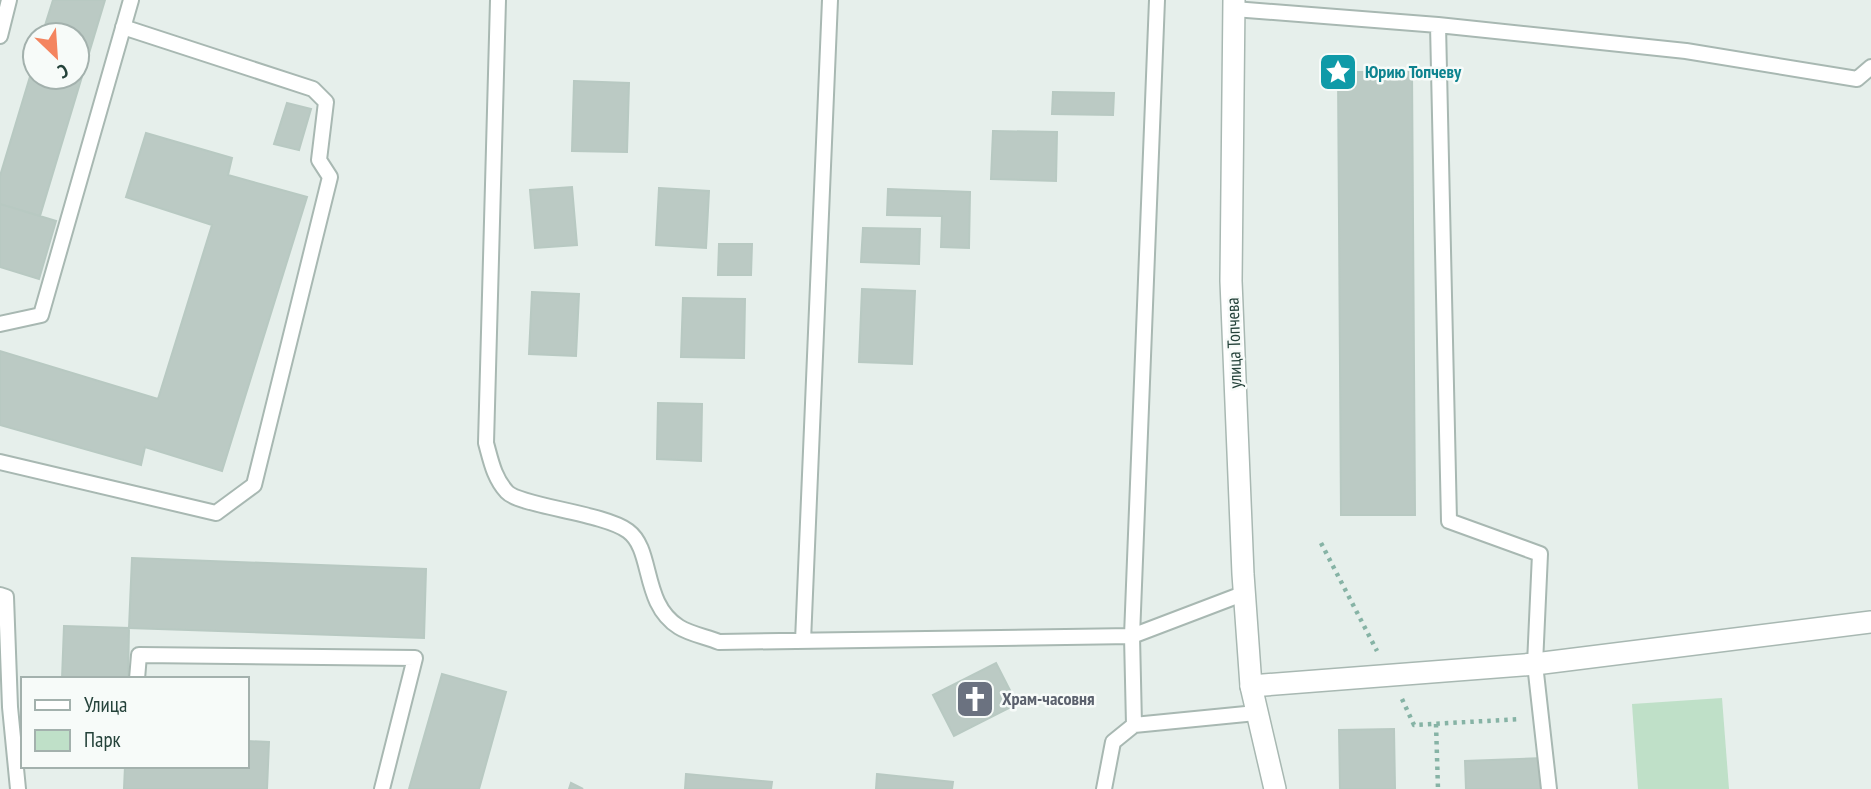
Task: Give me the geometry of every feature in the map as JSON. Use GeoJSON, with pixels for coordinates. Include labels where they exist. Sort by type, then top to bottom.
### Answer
{"type":"FeatureCollection","features":[{"type":"Feature","properties":{"kind":"street","name":"улица Топчева"},"geometry":{"type":"LineString","coordinates":[[1234,5],[1231,281],[1245,593],[1251,687],[1275,789]]}},
{"type":"Feature","properties":{"kind":"street"},"geometry":{"type":"LineString","coordinates":[[1251,687],[1535,664],[1871,622]]}},
{"type":"Feature","properties":{"kind":"lane"},"geometry":{"type":"LineString","coordinates":[[0,36],[9,0]]}},
{"type":"Feature","properties":{"kind":"lane"},"geometry":{"type":"LineString","coordinates":[[0,324],[41,315],[131,0]]}},
{"type":"Feature","properties":{"kind":"lane"},"geometry":{"type":"LineString","coordinates":[[498,0],[486,443],[493,472],[509,494],[609,522],[629,531],[640,550],[655,603],[679,627],[719,642],[1132,636],[1245,593]]}},
{"type":"Feature","properties":{"kind":"lane"},"geometry":{"type":"LineString","coordinates":[[803,641],[830,0]]}},
{"type":"Feature","properties":{"kind":"lane"},"geometry":{"type":"LineString","coordinates":[[1134,725],[1132,636],[1157,0]]}},
{"type":"Feature","properties":{"kind":"lane"},"geometry":{"type":"LineString","coordinates":[[1234,5],[1686,51],[1857,79],[1871,67]]}},
{"type":"Feature","properties":{"kind":"lane"},"geometry":{"type":"LineString","coordinates":[[1438,25],[1449,521],[1540,554],[1535,664],[1549,789]]}},
{"type":"Feature","properties":{"kind":"lane"},"geometry":{"type":"LineString","coordinates":[[0,462],[216,513],[254,485],[330,177],[319,160],[326,102],[313,89],[123,27]]}},
{"type":"Feature","properties":{"kind":"lane"},"geometry":{"type":"LineString","coordinates":[[0,595],[6,597],[5,707],[18,789]]}},
{"type":"Feature","properties":{"kind":"lane"},"geometry":{"type":"LineString","coordinates":[[138,677],[139,655],[415,658],[382,789]]}},
{"type":"Feature","properties":{"kind":"lane"},"geometry":{"type":"LineString","coordinates":[[1104,789],[1112,742],[1134,725],[1256,713]]}},
{"type":"Feature","properties":{"kind":"path"},"geometry":{"type":"LineString","coordinates":[[1436,723],[1438,789]]}},
{"type":"Feature","properties":{"kind":"green space"},"geometry":{"type":"Polygon","coordinates":[[[1722,698],[1729,789],[1638,789],[1632,704],[1722,698]]]}},
{"type":"Feature","properties":{"kind":"building"},"geometry":{"type":"Polygon","coordinates":[[[53,0],[105,0],[91,47],[91,21],[46,21],[53,0]]]}},
{"type":"Feature","properties":{"kind":"building"},"geometry":{"type":"Polygon","coordinates":[[[1338,72],[1412,72],[1415,515],[1341,515],[1338,72]]]}},
{"type":"Feature","properties":{"kind":"building"},"geometry":{"type":"Polygon","coordinates":[[[574,81],[629,83],[627,152],[572,151],[574,81]]]}},
{"type":"Feature","properties":{"kind":"building"},"geometry":{"type":"Polygon","coordinates":[[[26,91],[78,91],[40,216],[0,204],[0,176],[26,91]]]}},
{"type":"Feature","properties":{"kind":"building"},"geometry":{"type":"Polygon","coordinates":[[[1053,92],[1114,93],[1113,115],[1052,114],[1053,92]]]}},
{"type":"Feature","properties":{"kind":"building"},"geometry":{"type":"Polygon","coordinates":[[[287,103],[311,109],[299,150],[274,144],[287,103]]]}},
{"type":"Feature","properties":{"kind":"building"},"geometry":{"type":"Polygon","coordinates":[[[993,131],[1057,132],[1056,181],[991,179],[993,131]]]}},
{"type":"Feature","properties":{"kind":"building"},"geometry":{"type":"Polygon","coordinates":[[[146,133],[232,158],[228,175],[307,197],[222,471],[145,447],[141,465],[0,425],[0,351],[158,399],[212,225],[126,197],[146,133]]]}},
{"type":"Feature","properties":{"kind":"building"},"geometry":{"type":"Polygon","coordinates":[[[572,187],[577,245],[535,248],[530,190],[572,187]]]}},
{"type":"Feature","properties":{"kind":"building"},"geometry":{"type":"Polygon","coordinates":[[[659,188],[709,191],[706,248],[656,245],[659,188]]]}},
{"type":"Feature","properties":{"kind":"building"},"geometry":{"type":"Polygon","coordinates":[[[888,189],[970,192],[969,248],[941,247],[942,216],[887,215],[888,189]]]}},
{"type":"Feature","properties":{"kind":"building"},"geometry":{"type":"Polygon","coordinates":[[[0,204],[56,221],[39,279],[0,267],[0,204]]]}},
{"type":"Feature","properties":{"kind":"building"},"geometry":{"type":"Polygon","coordinates":[[[863,228],[920,229],[919,264],[861,262],[863,228]]]}},
{"type":"Feature","properties":{"kind":"building"},"geometry":{"type":"Polygon","coordinates":[[[719,244],[752,244],[751,275],[718,275],[719,244]]]}},
{"type":"Feature","properties":{"kind":"building"},"geometry":{"type":"Polygon","coordinates":[[[862,289],[915,291],[912,364],[859,362],[862,289]]]}},
{"type":"Feature","properties":{"kind":"building"},"geometry":{"type":"Polygon","coordinates":[[[532,292],[579,294],[576,356],[529,354],[532,292]]]}},
{"type":"Feature","properties":{"kind":"building"},"geometry":{"type":"Polygon","coordinates":[[[683,298],[745,299],[744,358],[681,357],[683,298]]]}},
{"type":"Feature","properties":{"kind":"building"},"geometry":{"type":"Polygon","coordinates":[[[658,403],[702,404],[701,461],[657,459],[658,403]]]}},
{"type":"Feature","properties":{"kind":"building"},"geometry":{"type":"Polygon","coordinates":[[[132,558],[426,569],[424,638],[129,628],[132,558]]]}},
{"type":"Feature","properties":{"kind":"building"},"geometry":{"type":"Polygon","coordinates":[[[64,626],[129,628],[128,677],[62,677],[64,626]]]}},
{"type":"Feature","properties":{"kind":"building","name":"Храм-часовня"},"geometry":{"type":"Polygon","coordinates":[[[996,663],[1017,704],[954,736],[933,695],[996,663]]]}},
{"type":"Feature","properties":{"kind":"building"},"geometry":{"type":"Polygon","coordinates":[[[442,674],[506,692],[479,789],[409,789],[442,674]]]}},
{"type":"Feature","properties":{"kind":"building"},"geometry":{"type":"Polygon","coordinates":[[[1394,729],[1395,789],[1340,789],[1339,730],[1394,729]]]}},
{"type":"Feature","properties":{"kind":"building"},"geometry":{"type":"Polygon","coordinates":[[[248,741],[269,742],[267,789],[124,789],[125,768],[248,768],[248,741]]]}},
{"type":"Feature","properties":{"kind":"building"},"geometry":{"type":"Polygon","coordinates":[[[1543,758],[1544,789],[1466,789],[1465,761],[1543,758]]]}},
{"type":"Feature","properties":{"kind":"building"},"geometry":{"type":"Polygon","coordinates":[[[686,774],[772,782],[771,789],[685,789],[686,774]]]}},
{"type":"Feature","properties":{"kind":"building"},"geometry":{"type":"Polygon","coordinates":[[[877,774],[953,782],[952,789],[876,789],[877,774]]]}},
{"type":"Feature","properties":{"kind":"building"},"geometry":{"type":"Polygon","coordinates":[[[571,783],[583,789],[569,789],[571,783]]]}},
{"type":"Feature","properties":{"kind":"place","name":"Юрию Топчеву"},"geometry":{"type":"Point","coordinates":[1338,72]}},
{"type":"Feature","properties":{"kind":"place","name":"Храм-часовня"},"geometry":{"type":"Point","coordinates":[975,699]}}]}
